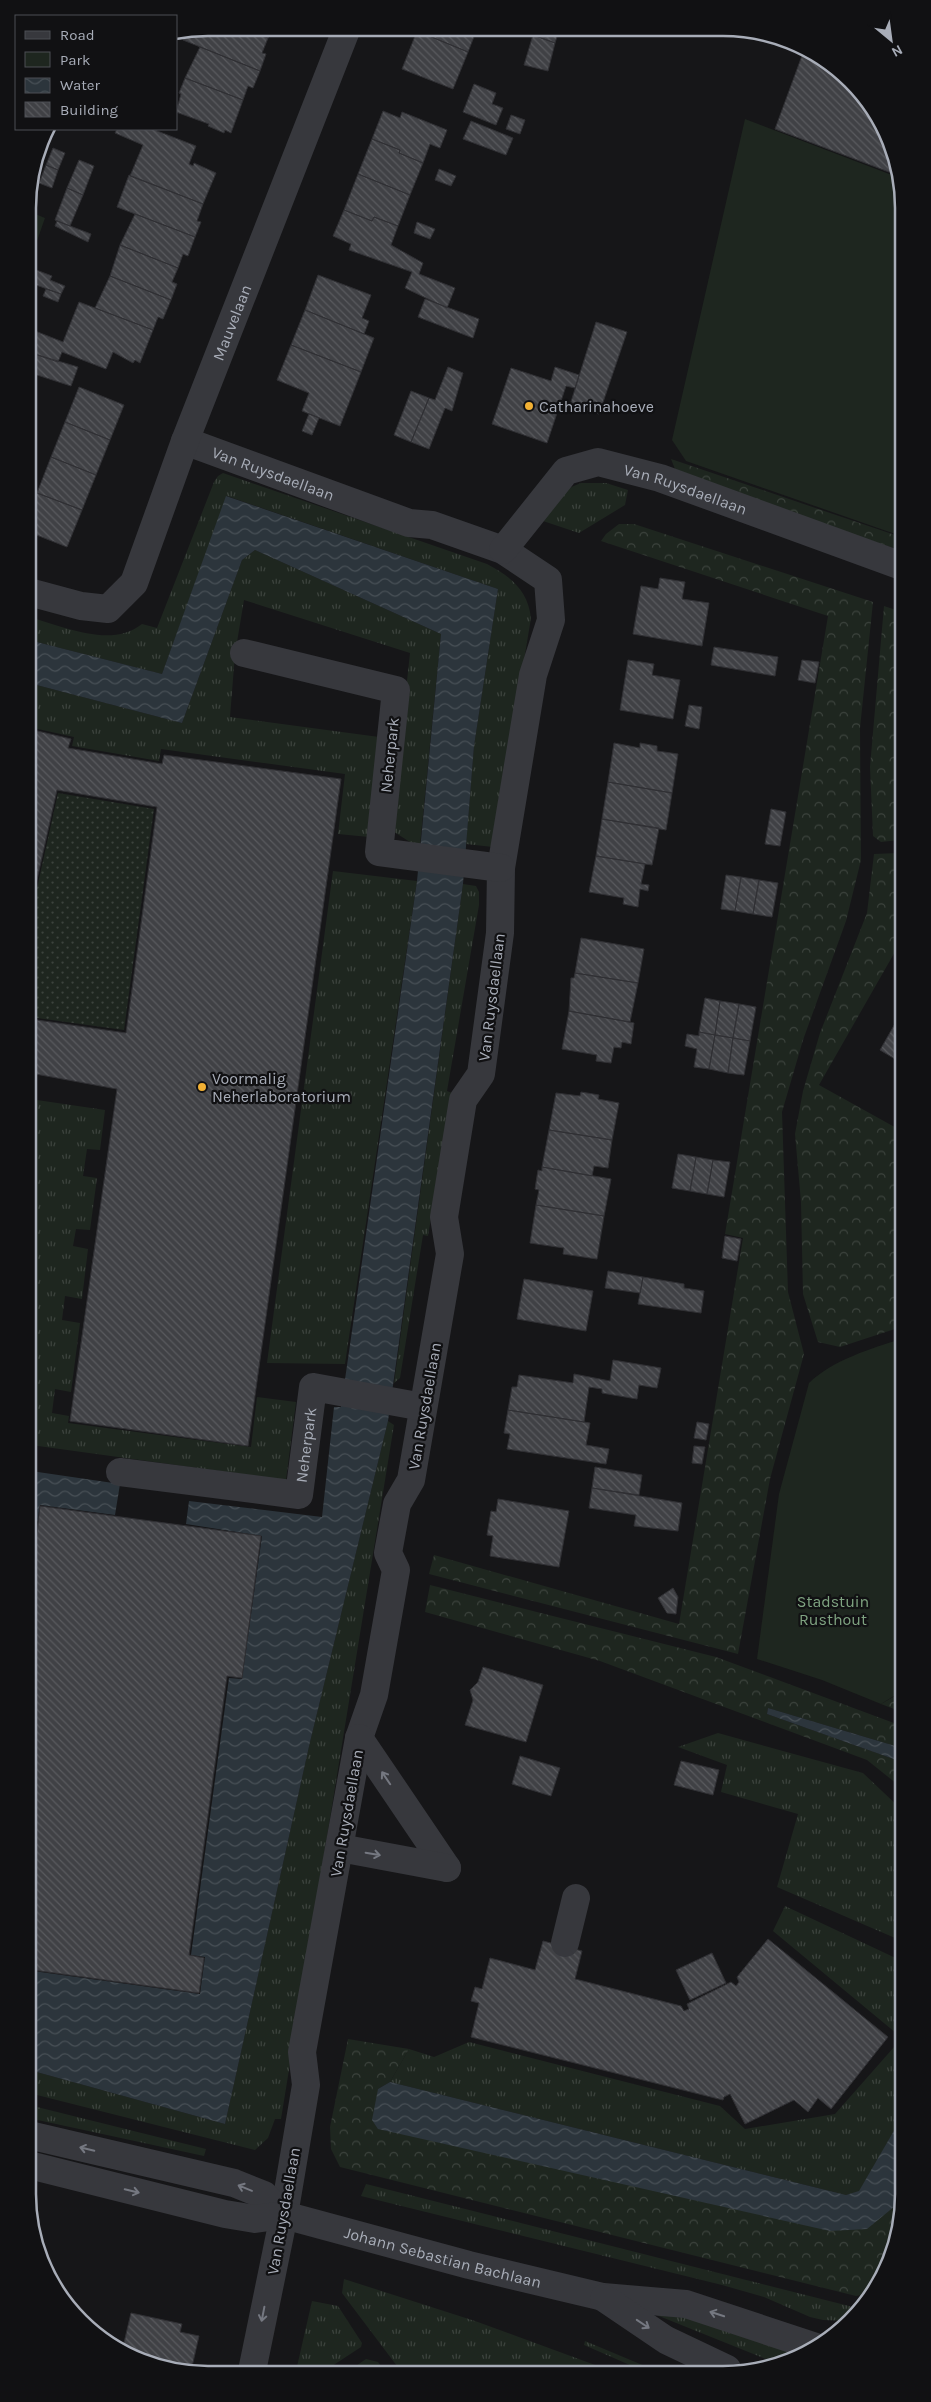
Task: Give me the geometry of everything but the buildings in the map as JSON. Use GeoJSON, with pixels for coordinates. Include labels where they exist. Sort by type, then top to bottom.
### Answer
{"type":"FeatureCollection","features":[{"type":"Feature","properties":{"kind":"street","name":"Mauvelaan"},"geometry":{"type":"LineString","coordinates":[[37,594],[81,606],[108,609],[134,583],[186,441],[344,36]]}},
{"type":"Feature","properties":{"kind":"street","name":"Van Ruysdaellaan"},"geometry":{"type":"LineString","coordinates":[[186,441],[409,523],[432,525],[503,550],[548,580],[551,620],[533,676],[501,868],[500,933],[481,1074],[463,1100],[444,1217],[450,1254],[411,1480],[397,1504],[388,1552],[396,1570],[374,1695],[359,1738],[302,2052],[306,2085],[284,2215],[253,2366]]}},
{"type":"Feature","properties":{"kind":"street","name":"Van Ruysdaellaan"},"geometry":{"type":"LineString","coordinates":[[503,550],[566,471],[598,462],[660,478],[895,564]]}},
{"type":"Feature","properties":{"kind":"street","name":"Neherpark"},"geometry":{"type":"LineString","coordinates":[[244,653],[396,690],[379,852],[501,868]]}},
{"type":"Feature","properties":{"kind":"street","name":"Neherpark"},"geometry":{"type":"LineString","coordinates":[[120,1472],[299,1495],[313,1387],[423,1407]]}},
{"type":"Feature","properties":{"kind":"street"},"geometry":{"type":"LineString","coordinates":[[340,1848],[447,1868],[359,1738]]}},
{"type":"Feature","properties":{"kind":"street"},"geometry":{"type":"LineString","coordinates":[[566,1943],[576,1898]]}},
{"type":"Feature","properties":{"kind":"street","name":"Johann Sebastian Bachlaan"},"geometry":{"type":"LineString","coordinates":[[36,2137],[234,2183],[264,2196],[284,2215]]}},
{"type":"Feature","properties":{"kind":"street","name":"Johann Sebastian Bachlaan"},"geometry":{"type":"LineString","coordinates":[[36,2167],[225,2214],[255,2219],[284,2215],[469,2265],[603,2297],[686,2304],[806,2344]]}},
{"type":"Feature","properties":{"kind":"street","name":"Johann Sebastian Bachlaan"},"geometry":{"type":"LineString","coordinates":[[603,2297],[666,2340],[721,2366]]}},
{"type":"Feature","properties":{"kind":"green space"},"geometry":{"type":"Polygon","coordinates":[[[745,119],[891,175],[895,208],[895,534],[686,461],[672,440],[745,119]]]}},
{"type":"Feature","properties":{"kind":"green space"},"geometry":{"type":"Polygon","coordinates":[[[37,215],[45,218],[37,241],[37,215]]]}},
{"type":"Feature","properties":{"kind":"green space"},"geometry":{"type":"Polygon","coordinates":[[[671,459],[895,535],[895,549],[677,474],[671,459]]]}},
{"type":"Feature","properties":{"kind":"green space"},"geometry":{"type":"Polygon","coordinates":[[[223,473],[487,564],[510,579],[522,592],[531,618],[493,847],[466,844],[474,746],[498,589],[227,496],[162,674],[37,642],[37,619],[72,630],[102,635],[116,635],[130,631],[142,624],[157,628],[218,476],[223,473]]]}},
{"type":"Feature","properties":{"kind":"green space"},"geometry":{"type":"Polygon","coordinates":[[[581,483],[606,483],[628,490],[625,505],[579,533],[543,521],[569,488],[581,483]]]}},
{"type":"Feature","properties":{"kind":"green space"},"geometry":{"type":"Polygon","coordinates":[[[619,524],[634,524],[873,602],[860,728],[861,860],[846,921],[803,1040],[782,1112],[788,1292],[804,1354],[770,1479],[738,1654],[429,1574],[434,1555],[679,1624],[743,1238],[725,1234],[828,616],[601,541],[606,534],[619,524]]]}},
{"type":"Feature","properties":{"kind":"green space"},"geometry":{"type":"Polygon","coordinates":[[[255,550],[441,634],[420,845],[410,842],[391,830],[410,653],[244,600],[235,654],[230,717],[379,737],[369,837],[338,834],[345,774],[161,749],[159,761],[72,746],[74,737],[37,729],[37,685],[182,723],[242,560],[255,550]]]}},
{"type":"Feature","properties":{"kind":"green space"},"geometry":{"type":"Polygon","coordinates":[[[884,606],[895,610],[895,840],[881,842],[873,836],[870,767],[884,606]]]}},
{"type":"Feature","properties":{"kind":"green space"},"geometry":{"type":"Polygon","coordinates":[[[58,793],[154,809],[124,1030],[37,1018],[37,890],[58,793]]]}},
{"type":"Feature","properties":{"kind":"green space"},"geometry":{"type":"Polygon","coordinates":[[[895,853],[895,952],[819,1085],[895,1127],[894,1329],[840,1347],[818,1342],[803,1294],[801,1202],[795,1134],[803,1091],[820,1033],[867,913],[874,854],[895,853]]]}},
{"type":"Feature","properties":{"kind":"green space"},"geometry":{"type":"Polygon","coordinates":[[[333,871],[417,881],[345,1364],[267,1363],[333,871]]]}},
{"type":"Feature","properties":{"kind":"green space"},"geometry":{"type":"Polygon","coordinates":[[[463,884],[476,886],[479,892],[479,905],[447,1091],[452,1093],[428,1236],[423,1235],[400,1378],[394,1383],[463,884]]]}},
{"type":"Feature","properties":{"kind":"green space"},"geometry":{"type":"Polygon","coordinates":[[[37,1100],[105,1110],[100,1150],[87,1149],[83,1176],[97,1178],[90,1230],[76,1229],[73,1246],[88,1249],[82,1299],[65,1296],[62,1320],[80,1323],[71,1392],[55,1389],[52,1413],[69,1416],[68,1423],[251,1447],[257,1397],[296,1402],[286,1480],[36,1446],[37,1100]]]}},
{"type":"Feature","properties":{"kind":"green space","name":"Stadstuin Rusthout"},"geometry":{"type":"Polygon","coordinates":[[[894,1341],[894,1696],[881,1704],[822,1680],[757,1659],[779,1494],[809,1383],[829,1368],[865,1351],[894,1341]]]}},
{"type":"Feature","properties":{"kind":"green space"},"geometry":{"type":"Polygon","coordinates":[[[388,1421],[394,1425],[281,2119],[275,2119],[268,2138],[255,2150],[36,2095],[36,2072],[225,2124],[310,1742],[388,1421]]]}},
{"type":"Feature","properties":{"kind":"green space"},"geometry":{"type":"Polygon","coordinates":[[[430,1585],[716,1657],[894,1723],[894,1746],[768,1708],[767,1714],[894,1759],[894,1782],[867,1760],[600,1661],[425,1612],[430,1585]]]}},
{"type":"Feature","properties":{"kind":"green space"},"geometry":{"type":"Polygon","coordinates":[[[894,1696],[894,1709],[881,1704],[894,1696]]]}},
{"type":"Feature","properties":{"kind":"green space"},"geometry":{"type":"Polygon","coordinates":[[[718,1733],[863,1773],[894,1803],[894,1938],[777,1887],[798,1814],[721,1792],[727,1765],[678,1747],[718,1733]]]}},
{"type":"Feature","properties":{"kind":"green space"},"geometry":{"type":"Polygon","coordinates":[[[785,1906],[894,1957],[894,2031],[773,1931],[785,1906]]]}},
{"type":"Feature","properties":{"kind":"green space"},"geometry":{"type":"Polygon","coordinates":[[[348,2039],[409,2049],[390,2082],[378,2089],[894,2206],[891,2228],[882,2260],[872,2280],[862,2295],[856,2296],[340,2167],[331,2149],[330,2127],[348,2039]]]}},
{"type":"Feature","properties":{"kind":"green space"},"geometry":{"type":"Polygon","coordinates":[[[469,2042],[720,2106],[745,2129],[835,2114],[894,2047],[894,2131],[859,2192],[846,2195],[390,2082],[409,2049],[434,2057],[469,2042]]]}},
{"type":"Feature","properties":{"kind":"green space"},"geometry":{"type":"Polygon","coordinates":[[[36,2107],[206,2149],[204,2156],[36,2120],[36,2107]]]}},
{"type":"Feature","properties":{"kind":"green space"},"geometry":{"type":"Polygon","coordinates":[[[366,2184],[852,2307],[838,2321],[823,2320],[810,2317],[764,2297],[722,2285],[361,2196],[366,2184]]]}},
{"type":"Feature","properties":{"kind":"green space"},"geometry":{"type":"Polygon","coordinates":[[[344,2279],[475,2321],[598,2366],[397,2366],[342,2293],[344,2279]]]}},
{"type":"Feature","properties":{"kind":"green space"},"geometry":{"type":"Polygon","coordinates":[[[312,2301],[338,2306],[362,2343],[361,2347],[332,2366],[297,2366],[312,2301]]]}},
{"type":"Feature","properties":{"kind":"green space"},"geometry":{"type":"Polygon","coordinates":[[[648,2305],[791,2352],[768,2360],[649,2312],[648,2305]]]}},
{"type":"Feature","properties":{"kind":"green space"},"geometry":{"type":"Polygon","coordinates":[[[585,2341],[645,2366],[632,2366],[584,2345],[585,2341]]]}},
{"type":"Feature","properties":{"kind":"green space"},"geometry":{"type":"Polygon","coordinates":[[[366,2359],[378,2362],[381,2366],[356,2366],[366,2359]]]}},
{"type":"Feature","properties":{"kind":"water"},"geometry":{"type":"Polygon","coordinates":[[[226,496],[498,589],[474,746],[463,884],[388,1421],[310,1742],[225,2124],[36,2072],[36,1971],[200,1994],[205,1957],[191,1955],[229,1678],[242,1679],[262,1536],[186,1524],[189,1501],[322,1517],[334,1407],[341,1407],[417,881],[441,634],[255,550],[242,560],[182,723],[37,685],[37,642],[162,674],[226,496]]]}},
{"type":"Feature","properties":{"kind":"water"},"geometry":{"type":"Polygon","coordinates":[[[36,1472],[120,1484],[115,1515],[40,1505],[36,1527],[36,1472]]]}},
{"type":"Feature","properties":{"kind":"water"},"geometry":{"type":"Polygon","coordinates":[[[768,1708],[894,1746],[894,1759],[767,1714],[768,1708]]]}},
{"type":"Feature","properties":{"kind":"water"},"geometry":{"type":"Polygon","coordinates":[[[390,2082],[846,2195],[859,2191],[894,2130],[894,2207],[867,2229],[830,2231],[378,2129],[372,2120],[378,2089],[390,2082]]]}},
{"type":"Feature","properties":{"kind":"place","name":"Catharinahoeve"},"geometry":{"type":"Point","coordinates":[529,406]}},
{"type":"Feature","properties":{"kind":"place","name":"Voormalig Neherlaboratorium"},"geometry":{"type":"Point","coordinates":[202,1087]}}]}
